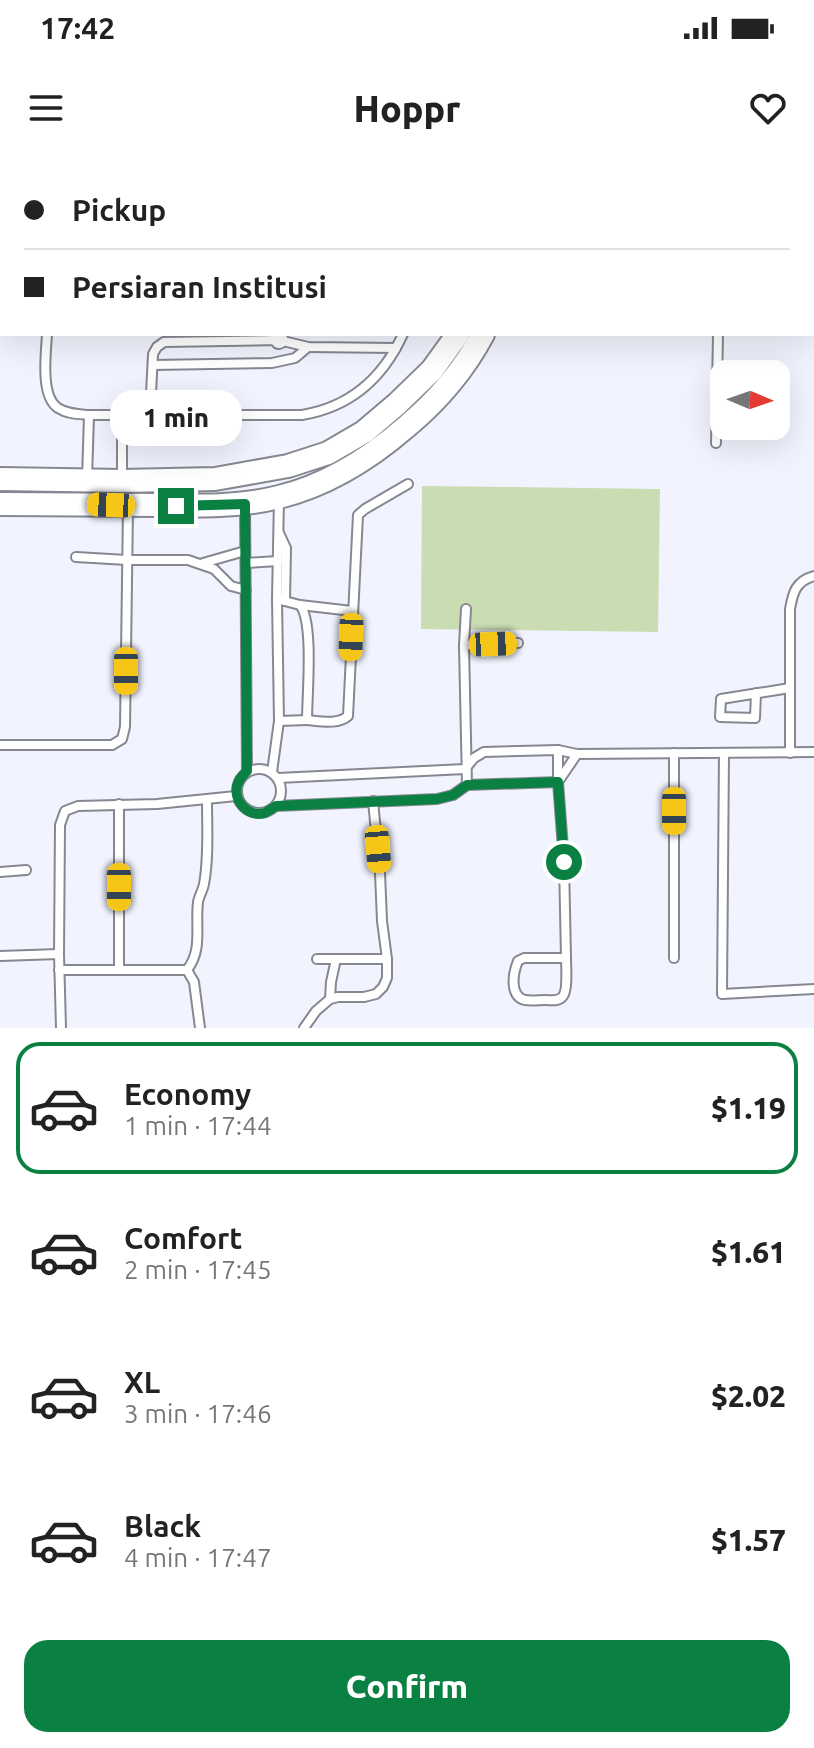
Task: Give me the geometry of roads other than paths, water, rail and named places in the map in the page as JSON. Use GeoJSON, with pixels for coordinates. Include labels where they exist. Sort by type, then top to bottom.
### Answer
{"type":"FeatureCollection","features":[{"type":"Feature","properties":{"kind":"street"},"geometry":{"type":"LineString","coordinates":[[0,479],[215,479],[288,466],[328,453],[364,432],[432,370],[457,336]]}},
{"type":"Feature","properties":{"kind":"street"},"geometry":{"type":"LineString","coordinates":[[0,504],[245,504],[306,489],[347,471],[416,419],[448,386],[482,336]]}},
{"type":"Feature","properties":{"kind":"lane"},"geometry":{"type":"LineString","coordinates":[[47,336],[46,378],[51,402],[60,410],[89,415],[302,415],[324,411],[345,402],[361,390],[379,371],[402,336]]}},
{"type":"Feature","properties":{"kind":"lane"},"geometry":{"type":"LineString","coordinates":[[716,443],[718,336]]}},
{"type":"Feature","properties":{"kind":"lane"},"geometry":{"type":"LineString","coordinates":[[150,414],[153,354],[164,342],[278,337],[308,347],[396,348]]}},
{"type":"Feature","properties":{"kind":"lane"},"geometry":{"type":"LineString","coordinates":[[153,365],[272,363],[295,358],[308,347]]}},
{"type":"Feature","properties":{"kind":"lane"},"geometry":{"type":"LineString","coordinates":[[122,414],[122,481]]}},
{"type":"Feature","properties":{"kind":"lane"},"geometry":{"type":"LineString","coordinates":[[87,480],[89,415]]}},
{"type":"Feature","properties":{"kind":"lane"},"geometry":{"type":"LineString","coordinates":[[279,721],[336,722],[348,716],[358,515],[408,484]]}},
{"type":"Feature","properties":{"kind":"lane"},"geometry":{"type":"LineString","coordinates":[[280,497],[278,561],[281,600]]}},
{"type":"Feature","properties":{"kind":"lane"},"geometry":{"type":"LineString","coordinates":[[245,504],[247,771]]}},
{"type":"Feature","properties":{"kind":"lane"},"geometry":{"type":"LineString","coordinates":[[0,745],[112,745],[122,739],[125,727],[128,505]]}},
{"type":"Feature","properties":{"kind":"lane"},"geometry":{"type":"LineString","coordinates":[[278,532],[286,548],[281,600],[275,775],[282,792],[276,806],[266,813],[253,813],[243,807],[236,796],[238,782],[247,771],[260,768],[275,775],[465,769],[484,752],[814,752]]}},
{"type":"Feature","properties":{"kind":"lane"},"geometry":{"type":"LineString","coordinates":[[202,563],[245,551]]}},
{"type":"Feature","properties":{"kind":"lane"},"geometry":{"type":"LineString","coordinates":[[76,557],[188,560],[214,569],[231,586],[246,590]]}},
{"type":"Feature","properties":{"kind":"lane"},"geometry":{"type":"LineString","coordinates":[[246,563],[278,561]]}},
{"type":"Feature","properties":{"kind":"lane"},"geometry":{"type":"LineString","coordinates":[[790,753],[792,594],[798,583],[814,576]]}},
{"type":"Feature","properties":{"kind":"lane"},"geometry":{"type":"LineString","coordinates":[[281,600],[352,611]]}},
{"type":"Feature","properties":{"kind":"lane"},"geometry":{"type":"LineString","coordinates":[[300,605],[308,630],[307,720]]}},
{"type":"Feature","properties":{"kind":"lane"},"geometry":{"type":"LineString","coordinates":[[466,609],[467,785]]}},
{"type":"Feature","properties":{"kind":"lane"},"geometry":{"type":"LineString","coordinates":[[464,645],[518,643]]}},
{"type":"Feature","properties":{"kind":"lane"},"geometry":{"type":"LineString","coordinates":[[756,693],[755,718],[720,717],[721,699],[756,693],[790,688]]}},
{"type":"Feature","properties":{"kind":"lane"},"geometry":{"type":"LineString","coordinates":[[558,750],[564,862],[566,958],[566,991],[558,1000],[524,1000],[517,995],[514,970],[518,961],[524,958],[566,958]]}},
{"type":"Feature","properties":{"kind":"lane"},"geometry":{"type":"LineString","coordinates":[[674,753],[674,958]]}},
{"type":"Feature","properties":{"kind":"lane"},"geometry":{"type":"LineString","coordinates":[[724,753],[722,994],[814,989]]}},
{"type":"Feature","properties":{"kind":"lane"},"geometry":{"type":"LineString","coordinates":[[558,782],[577,754]]}},
{"type":"Feature","properties":{"kind":"lane"},"geometry":{"type":"LineString","coordinates":[[276,806],[437,799],[453,795],[467,785],[558,782]]}},
{"type":"Feature","properties":{"kind":"lane"},"geometry":{"type":"LineString","coordinates":[[61,1028],[60,825],[65,811],[78,806],[157,804],[236,796]]}},
{"type":"Feature","properties":{"kind":"lane"},"geometry":{"type":"LineString","coordinates":[[187,970],[196,956],[198,901],[206,866],[207,800]]}},
{"type":"Feature","properties":{"kind":"lane"},"geometry":{"type":"LineString","coordinates":[[304,1028],[316,1011],[330,999],[376,994],[387,978],[373,801]]}},
{"type":"Feature","properties":{"kind":"lane"},"geometry":{"type":"LineString","coordinates":[[119,804],[119,970]]}},
{"type":"Feature","properties":{"kind":"lane"},"geometry":{"type":"LineString","coordinates":[[0,872],[26,870]]}},
{"type":"Feature","properties":{"kind":"lane"},"geometry":{"type":"LineString","coordinates":[[0,956],[59,954]]}},
{"type":"Feature","properties":{"kind":"lane"},"geometry":{"type":"LineString","coordinates":[[317,959],[387,959]]}},
{"type":"Feature","properties":{"kind":"lane"},"geometry":{"type":"LineString","coordinates":[[330,999],[336,959]]}},
{"type":"Feature","properties":{"kind":"lane"},"geometry":{"type":"LineString","coordinates":[[59,970],[187,970]]}},
{"type":"Feature","properties":{"kind":"lane"},"geometry":{"type":"LineString","coordinates":[[187,970],[194,982],[200,1028]]}}]}
